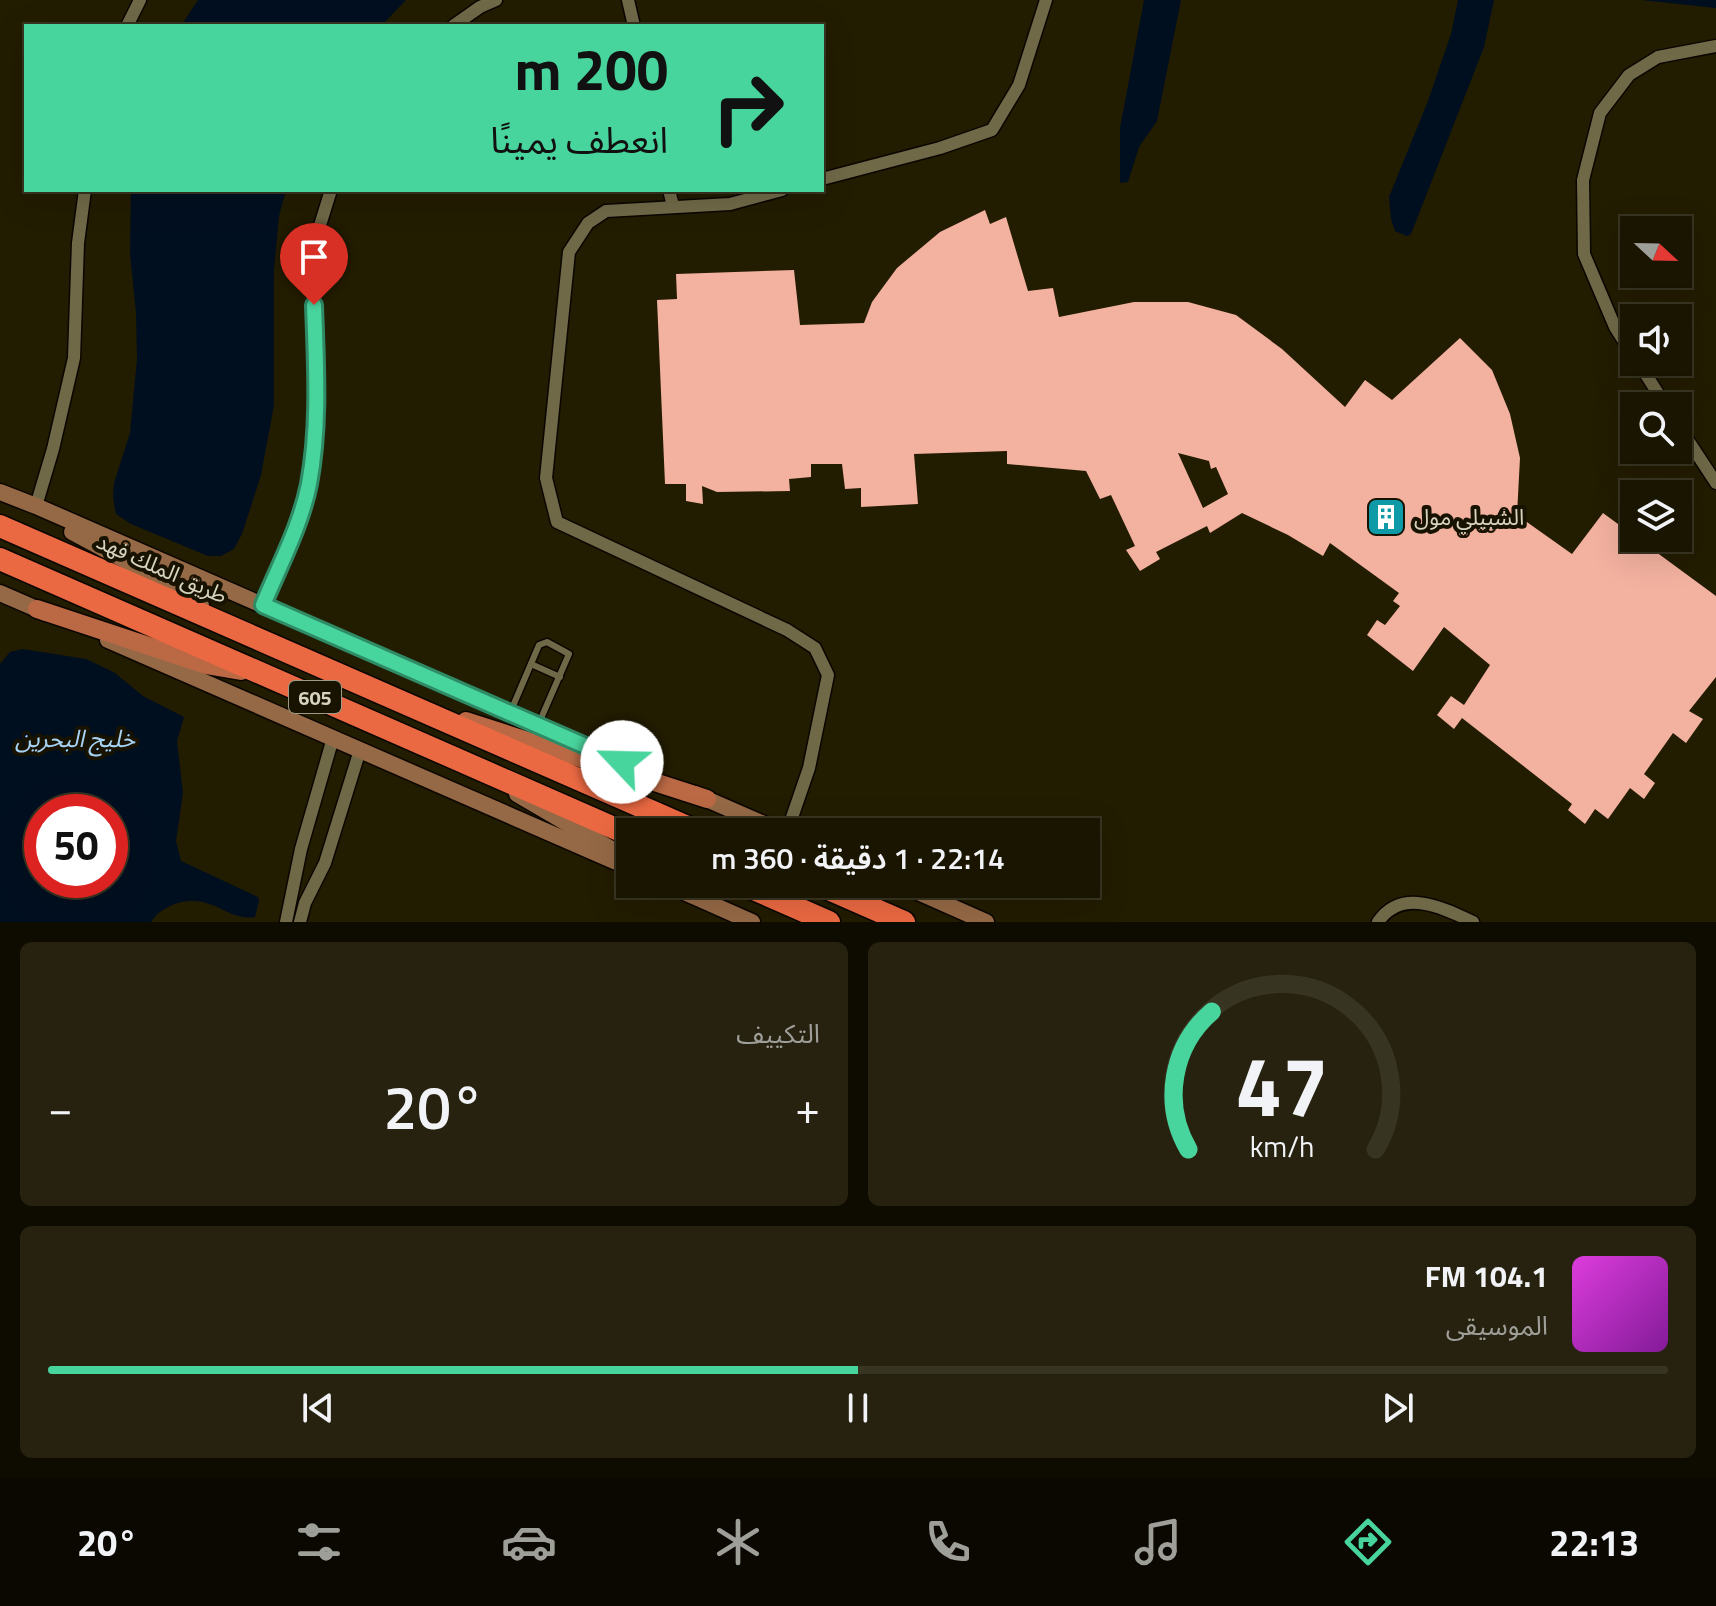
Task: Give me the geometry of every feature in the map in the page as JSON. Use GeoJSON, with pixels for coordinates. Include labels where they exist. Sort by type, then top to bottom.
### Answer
{"type":"FeatureCollection","features":[{"type":"Feature","properties":{"kind":"highway","name":"طريق الملك فهد"},"geometry":{"type":"LineString","coordinates":[[0,526],[667,818]]}},
{"type":"Feature","properties":{"kind":"highway","name":"605"},"geometry":{"type":"LineString","coordinates":[[0,559],[616,829]]}},
{"type":"Feature","properties":{"kind":"highway"},"geometry":{"type":"LineString","coordinates":[[774,898],[829,922]]}},
{"type":"Feature","properties":{"kind":"highway"},"geometry":{"type":"LineString","coordinates":[[849,898],[904,922]]}},
{"type":"Feature","properties":{"kind":"main road"},"geometry":{"type":"LineString","coordinates":[[0,493],[751,818]]}},
{"type":"Feature","properties":{"kind":"main road"},"geometry":{"type":"LineString","coordinates":[[0,493],[154,576],[246,634]]}},
{"type":"Feature","properties":{"kind":"main road"},"geometry":{"type":"LineString","coordinates":[[0,593],[616,862]]}},
{"type":"Feature","properties":{"kind":"main road"},"geometry":{"type":"LineString","coordinates":[[37,609],[206,665],[264,674]]}},
{"type":"Feature","properties":{"kind":"main road"},"geometry":{"type":"LineString","coordinates":[[384,694],[707,799]]}},
{"type":"Feature","properties":{"kind":"main road"},"geometry":{"type":"LineString","coordinates":[[475,767],[616,852]]}},
{"type":"Feature","properties":{"kind":"main road"},"geometry":{"type":"LineString","coordinates":[[697,898],[752,922]]}},
{"type":"Feature","properties":{"kind":"main road"},"geometry":{"type":"LineString","coordinates":[[699,898],[708,903]]}},
{"type":"Feature","properties":{"kind":"main road"},"geometry":{"type":"LineString","coordinates":[[932,898],[986,922]]}},
{"type":"Feature","properties":{"kind":"street"},"geometry":{"type":"LineString","coordinates":[[128,24],[140,0]]}},
{"type":"Feature","properties":{"kind":"street"},"geometry":{"type":"LineString","coordinates":[[456,24],[496,0]]}},
{"type":"Feature","properties":{"kind":"street"},"geometry":{"type":"LineString","coordinates":[[628,0],[634,24]]}},
{"type":"Feature","properties":{"kind":"street"},"geometry":{"type":"LineString","coordinates":[[824,178],[940,148],[992,130],[1019,85],[1046,0]]}},
{"type":"Feature","properties":{"kind":"street"},"geometry":{"type":"LineString","coordinates":[[1620,335],[1584,254],[1583,180],[1600,113],[1629,75],[1658,57],[1716,46]]}},
{"type":"Feature","properties":{"kind":"street"},"geometry":{"type":"LineString","coordinates":[[36,506],[74,358],[78,243],[85,192]]}},
{"type":"Feature","properties":{"kind":"street"},"geometry":{"type":"LineString","coordinates":[[263,605],[295,528],[308,485],[318,414],[312,251],[330,192]]}},
{"type":"Feature","properties":{"kind":"street"},"geometry":{"type":"LineString","coordinates":[[670,192],[673,206]]}},
{"type":"Feature","properties":{"kind":"street"},"geometry":{"type":"LineString","coordinates":[[775,192],[730,204],[606,211],[588,223],[569,252],[546,478],[557,522],[787,630],[815,648],[828,675],[825,698],[809,768],[789,818]]}},
{"type":"Feature","properties":{"kind":"street"},"geometry":{"type":"LineString","coordinates":[[1692,446],[1716,483]]}},
{"type":"Feature","properties":{"kind":"street"},"geometry":{"type":"LineString","coordinates":[[286,922],[301,849],[333,738]]}},
{"type":"Feature","properties":{"kind":"street"},"geometry":{"type":"LineString","coordinates":[[300,922],[305,903],[325,863],[360,750]]}},
{"type":"Feature","properties":{"kind":"street"},"geometry":{"type":"LineString","coordinates":[[1378,922],[1397,907],[1416,901],[1473,922]]}},
{"type":"Feature","properties":{"kind":"lane"},"geometry":{"type":"LineString","coordinates":[[510,713],[539,645],[547,642],[569,654],[538,725]]}},
{"type":"Feature","properties":{"kind":"lane"},"geometry":{"type":"LineString","coordinates":[[531,664],[560,677]]}},
{"type":"Feature","properties":{"kind":"water"},"geometry":{"type":"Polygon","coordinates":[[[198,0],[406,0],[383,24],[182,24],[198,0]]]}},
{"type":"Feature","properties":{"kind":"water"},"geometry":{"type":"Polygon","coordinates":[[[1144,0],[1181,0],[1157,121],[1139,147],[1128,182],[1120,183],[1120,128],[1144,0]]]}},
{"type":"Feature","properties":{"kind":"water"},"geometry":{"type":"Polygon","coordinates":[[[1458,0],[1494,0],[1484,47],[1411,234],[1407,236],[1395,231],[1389,197],[1428,101],[1451,34],[1458,0]]]}},
{"type":"Feature","properties":{"kind":"water"},"geometry":{"type":"Polygon","coordinates":[[[1641,0],[1716,0],[1716,8],[1641,0]]]}},
{"type":"Feature","properties":{"kind":"water"},"geometry":{"type":"Polygon","coordinates":[[[131,192],[285,192],[279,216],[274,270],[274,405],[261,475],[242,534],[234,549],[221,556],[208,556],[131,524],[116,514],[114,483],[130,433],[137,359],[130,254],[131,192]]]}},
{"type":"Feature","properties":{"kind":"water","name":"خليج البحرين"},"geometry":{"type":"Polygon","coordinates":[[[23,649],[86,659],[115,673],[143,696],[184,717],[177,741],[183,793],[176,841],[181,861],[258,897],[255,917],[235,915],[196,901],[170,906],[159,912],[151,922],[0,922],[0,664],[10,652],[23,649]]]}},
{"type":"Feature","properties":{"kind":"building","name":"الشبيلي مول"},"geometry":{"type":"Polygon","coordinates":[[[985,210],[990,224],[1006,217],[1028,291],[1053,288],[1059,317],[1134,302],[1188,302],[1236,315],[1282,349],[1345,407],[1365,380],[1392,400],[1460,338],[1492,370],[1510,414],[1520,458],[1517,515],[1572,554],[1603,513],[1620,525],[1620,552],[1656,552],[1716,596],[1716,677],[1689,711],[1703,719],[1686,743],[1673,733],[1644,774],[1655,783],[1644,799],[1630,788],[1608,819],[1595,809],[1585,824],[1568,810],[1572,804],[1462,718],[1454,729],[1437,715],[1451,696],[1464,705],[1490,665],[1444,627],[1413,671],[1367,635],[1377,620],[1385,625],[1400,606],[1393,601],[1399,593],[1330,543],[1323,556],[1242,513],[1210,533],[1207,526],[1156,552],[1160,559],[1140,571],[1126,550],[1135,546],[1111,495],[1100,499],[1086,471],[1007,464],[1007,451],[914,454],[918,504],[861,507],[861,488],[845,489],[842,464],[811,464],[811,477],[789,479],[790,491],[717,492],[702,486],[703,504],[686,501],[686,484],[665,484],[657,300],[677,299],[676,274],[794,270],[800,325],[864,323],[872,302],[897,268],[940,232],[985,210]],[[1178,453],[1203,508],[1228,494],[1216,467],[1211,469],[1209,461],[1178,453]]]}},
{"type":"Feature","properties":{"kind":"place","name":"الشبيلي مول"},"geometry":{"type":"Point","coordinates":[1386,517]}},
{"type":"Feature","properties":{"kind":"route"},"geometry":{"type":"LineString","coordinates":[[314,305],[318,414],[308,485],[295,528],[263,605],[622,762]]}}]}
